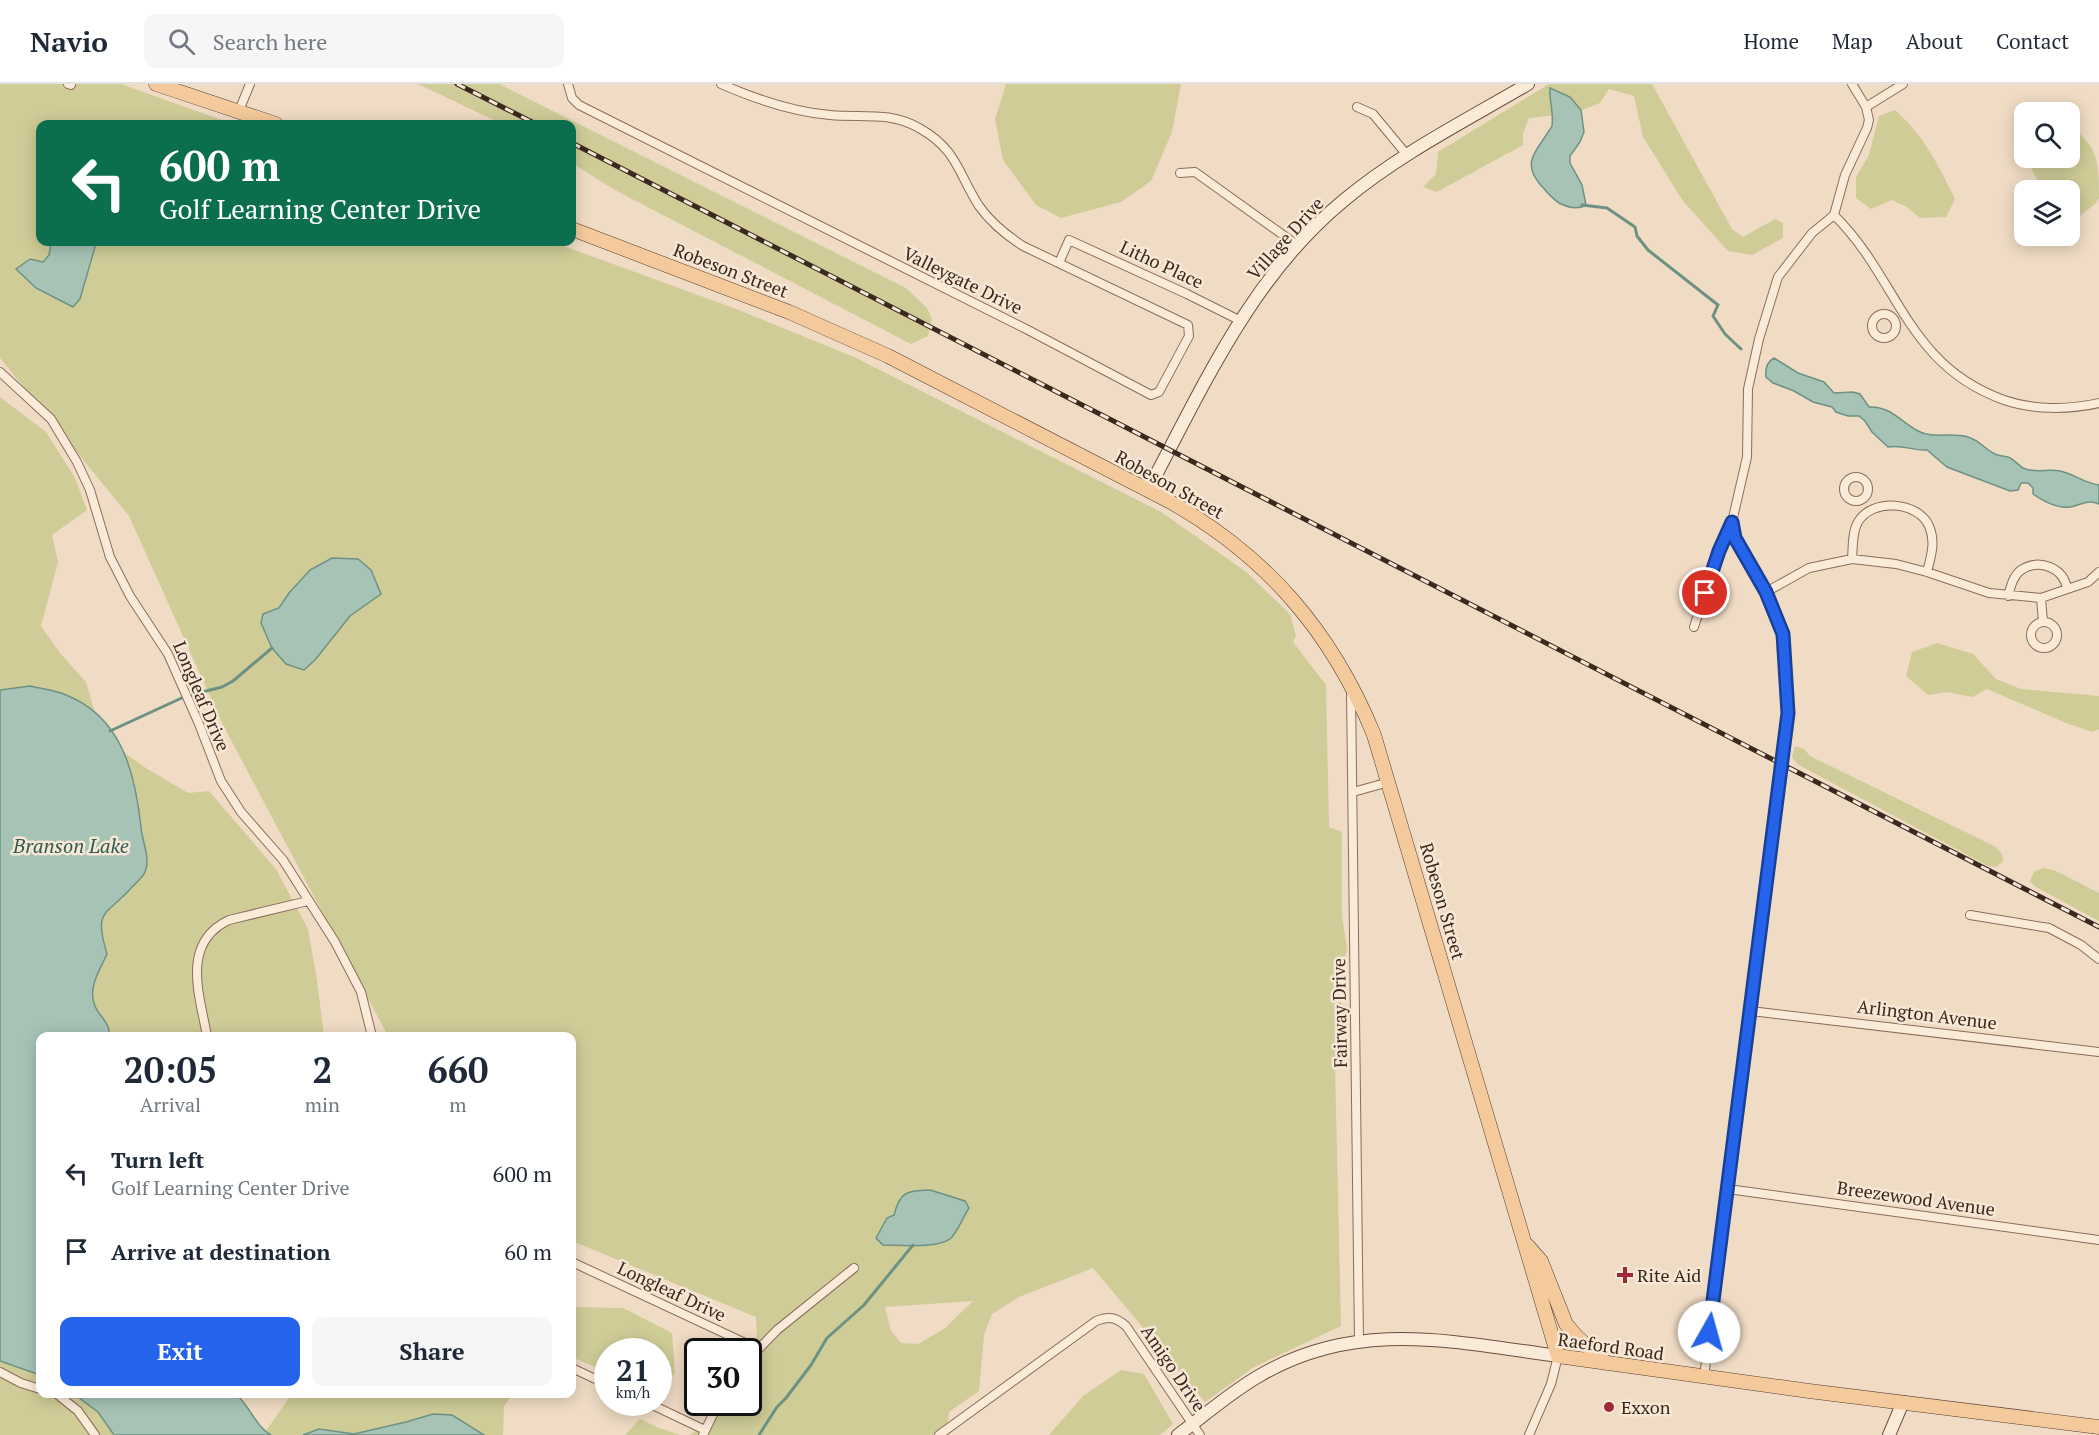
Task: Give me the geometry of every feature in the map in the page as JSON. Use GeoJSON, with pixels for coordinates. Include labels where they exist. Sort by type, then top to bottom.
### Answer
{"type":"FeatureCollection","features":[{"type":"Feature","properties":{"kind":"main road"},"geometry":{"type":"LineString","coordinates":[[156,84],[262,120]]}},
{"type":"Feature","properties":{"kind":"main road","name":"Village Drive"},"geometry":{"type":"LineString","coordinates":[[1148,490],[1220,354],[1274,273],[1297,245],[1342,202],[1407,155],[1528,84]]}},
{"type":"Feature","properties":{"kind":"main road","name":"Robeson Street"},"geometry":{"type":"LineString","coordinates":[[576,231],[789,312],[858,343],[1148,490],[1220,533],[1270,575],[1312,622],[1351,684],[1374,735],[1558,1356]]}},
{"type":"Feature","properties":{"kind":"main road"},"geometry":{"type":"LineString","coordinates":[[1524,1243],[1541,1261],[1566,1324],[1606,1363]]}},
{"type":"Feature","properties":{"kind":"main road","name":"Raeford Road"},"geometry":{"type":"LineString","coordinates":[[1178,1435],[1259,1376],[1311,1353],[1359,1341],[1401,1338],[1426,1339],[2099,1427]]}},
{"type":"Feature","properties":{"kind":"main road"},"geometry":{"type":"LineString","coordinates":[[1889,1435],[1903,1402]]}},
{"type":"Feature","properties":{"kind":"street"},"geometry":{"type":"LineString","coordinates":[[238,113],[250,84]]}},
{"type":"Feature","properties":{"kind":"street","name":"Valleygate Drive"},"geometry":{"type":"LineString","coordinates":[[568,84],[572,98],[579,105],[1028,330],[1151,395],[1159,392],[1189,336],[1188,325],[1023,246],[1001,232],[980,207],[954,157],[938,140],[919,127],[900,119],[882,115],[830,115],[751,97],[721,84]]}},
{"type":"Feature","properties":{"kind":"street"},"geometry":{"type":"LineString","coordinates":[[1694,627],[1719,551],[1732,522],[1747,457],[1748,389],[1759,339],[1775,287],[1790,260],[1812,233],[1834,215],[1845,175],[1867,128],[1869,120],[1866,107],[1852,84]]}},
{"type":"Feature","properties":{"kind":"street"},"geometry":{"type":"LineString","coordinates":[[1866,107],[1903,84]]}},
{"type":"Feature","properties":{"kind":"street"},"geometry":{"type":"LineString","coordinates":[[1357,107],[1373,114],[1407,155]]}},
{"type":"Feature","properties":{"kind":"street"},"geometry":{"type":"LineString","coordinates":[[1180,173],[1195,172],[1297,245]]}},
{"type":"Feature","properties":{"kind":"street"},"geometry":{"type":"LineString","coordinates":[[1834,215],[1850,231],[1903,314],[1932,353],[1948,369],[1989,394],[2013,403],[2036,407],[2099,403]]}},
{"type":"Feature","properties":{"kind":"street","name":"Litho Place"},"geometry":{"type":"LineString","coordinates":[[1059,263],[1070,240],[1241,321]]}},
{"type":"Feature","properties":{"kind":"street"},"geometry":{"type":"LineString","coordinates":[[1895,320],[1903,314]]}},
{"type":"Feature","properties":{"kind":"street","name":"Longleaf Drive"},"geometry":{"type":"LineString","coordinates":[[0,372],[51,419],[77,462],[90,490],[110,557],[130,596],[168,654],[199,724],[220,781],[241,812],[283,860],[353,975],[367,1010],[371,1032]]}},
{"type":"Feature","properties":{"kind":"street"},"geometry":{"type":"LineString","coordinates":[[1862,500],[1870,511]]}},
{"type":"Feature","properties":{"kind":"street"},"geometry":{"type":"LineString","coordinates":[[1852,559],[1858,522],[1870,511],[1888,505],[1902,506],[1918,514],[1928,524],[1933,538],[1927,572]]}},
{"type":"Feature","properties":{"kind":"street"},"geometry":{"type":"LineString","coordinates":[[1704,1377],[1788,713],[1783,634],[1766,592],[1735,538],[1732,522]]}},
{"type":"Feature","properties":{"kind":"street"},"geometry":{"type":"LineString","coordinates":[[1766,592],[1809,568],[1852,559],[1875,560],[1927,572],[1989,593],[2040,598],[2088,582],[2099,572]]}},
{"type":"Feature","properties":{"kind":"street"},"geometry":{"type":"LineString","coordinates":[[2008,596],[2012,580],[2020,570],[2042,565],[2051,567],[2060,573],[2067,588]]}},
{"type":"Feature","properties":{"kind":"street"},"geometry":{"type":"LineString","coordinates":[[2040,598],[2043,622]]}},
{"type":"Feature","properties":{"kind":"street","name":"Fairway Drive"},"geometry":{"type":"LineString","coordinates":[[1351,684],[1359,1341]]}},
{"type":"Feature","properties":{"kind":"street"},"geometry":{"type":"LineString","coordinates":[[1353,792],[1389,782]]}},
{"type":"Feature","properties":{"kind":"street"},"geometry":{"type":"LineString","coordinates":[[206,1032],[196,970],[200,951],[209,935],[228,920],[308,901]]}},
{"type":"Feature","properties":{"kind":"street"},"geometry":{"type":"LineString","coordinates":[[1970,915],[2049,928],[2081,945],[2099,959]]}},
{"type":"Feature","properties":{"kind":"street","name":"Arlington Avenue"},"geometry":{"type":"LineString","coordinates":[[1750,1011],[2099,1052]]}},
{"type":"Feature","properties":{"kind":"street","name":"Breezewood Avenue"},"geometry":{"type":"LineString","coordinates":[[1728,1189],[2099,1240]]}},
{"type":"Feature","properties":{"kind":"street","name":"Longleaf Drive"},"geometry":{"type":"LineString","coordinates":[[576,1264],[734,1338]]}},
{"type":"Feature","properties":{"kind":"street"},"geometry":{"type":"LineString","coordinates":[[762,1345],[777,1330],[854,1268]]}},
{"type":"Feature","properties":{"kind":"street","name":"Amigo Drive"},"geometry":{"type":"LineString","coordinates":[[939,1435],[1096,1321],[1110,1317],[1121,1322],[1200,1435]]}},
{"type":"Feature","properties":{"kind":"street"},"geometry":{"type":"LineString","coordinates":[[1529,1435],[1551,1384],[1558,1356]]}},
{"type":"Feature","properties":{"kind":"street"},"geometry":{"type":"LineString","coordinates":[[576,1370],[594,1378]]}},
{"type":"Feature","properties":{"kind":"street"},"geometry":{"type":"LineString","coordinates":[[0,1372],[36,1388]]}},
{"type":"Feature","properties":{"kind":"street"},"geometry":{"type":"LineString","coordinates":[[62,1398],[78,1410],[95,1435]]}},
{"type":"Feature","properties":{"kind":"street"},"geometry":{"type":"LineString","coordinates":[[672,1415],[704,1432],[712,1416]]}},
{"type":"Feature","properties":{"kind":"shaded area"},"geometry":{"type":"Polygon","coordinates":[[[0,84],[121,84],[222,120],[36,120],[36,246],[564,246],[739,310],[854,357],[1161,512],[1245,571],[1290,614],[1296,636],[1293,642],[1326,685],[1329,827],[1342,832],[1342,916],[1347,949],[1341,972],[1333,975],[1334,1003],[1341,1002],[1342,1011],[1337,1015],[1337,1066],[1335,1066],[1341,1326],[1254,1367],[1205,1402],[1093,1268],[1019,1297],[992,1314],[984,1335],[979,1391],[949,1412],[947,1435],[690,1435],[716,1416],[762,1416],[762,1338],[757,1338],[756,1317],[576,1243],[576,1032],[386,1032],[223,725],[129,516],[0,358],[0,84]],[[973,1301],[885,1307],[891,1331],[901,1343],[918,1344],[944,1329],[973,1301]]]}},
{"type":"Feature","properties":{"kind":"shaded area"},"geometry":{"type":"Polygon","coordinates":[[[418,84],[499,84],[571,120],[494,120],[418,84]]]}},
{"type":"Feature","properties":{"kind":"shaded area"},"geometry":{"type":"Polygon","coordinates":[[[1006,84],[1181,84],[1172,132],[1151,181],[1121,202],[1061,218],[1036,205],[1003,160],[995,119],[1006,84]]]}},
{"type":"Feature","properties":{"kind":"shaded area"},"geometry":{"type":"Polygon","coordinates":[[[1549,84],[1652,84],[1732,229],[1743,237],[1775,219],[1783,223],[1783,238],[1752,255],[1728,251],[1683,201],[1643,137],[1634,96],[1609,89],[1600,103],[1574,113],[1529,118],[1523,134],[1523,145],[1437,192],[1423,187],[1436,174],[1438,152],[1549,84]]]}},
{"type":"Feature","properties":{"kind":"shaded area"},"geometry":{"type":"Polygon","coordinates":[[[1895,110],[1922,140],[1955,199],[1946,217],[1920,218],[1907,207],[1892,200],[1871,209],[1856,198],[1856,177],[1869,155],[1879,116],[1895,110]]]}},
{"type":"Feature","properties":{"kind":"shaded area"},"geometry":{"type":"Polygon","coordinates":[[[576,123],[906,288],[927,308],[932,319],[928,336],[911,344],[613,189],[576,166],[576,123]]]}},
{"type":"Feature","properties":{"kind":"shaded area"},"geometry":{"type":"Polygon","coordinates":[[[2080,134],[2093,150],[2096,158],[2099,198],[2080,216],[2080,180],[2038,180],[2032,168],[2080,168],[2080,134]]]}},
{"type":"Feature","properties":{"kind":"shaded area"},"geometry":{"type":"Polygon","coordinates":[[[0,397],[46,432],[75,478],[87,510],[52,535],[58,562],[41,626],[60,653],[86,682],[94,710],[65,694],[30,686],[0,690],[0,397]]]}},
{"type":"Feature","properties":{"kind":"shaded area"},"geometry":{"type":"Polygon","coordinates":[[[1937,643],[1973,654],[1996,679],[2021,689],[2099,696],[2099,729],[2093,732],[2066,723],[1987,689],[1972,697],[1947,692],[1928,695],[1906,676],[1912,652],[1937,643]]]}},
{"type":"Feature","properties":{"kind":"shaded area"},"geometry":{"type":"Polygon","coordinates":[[[1795,746],[1804,749],[1810,756],[1996,847],[2002,854],[2003,861],[1996,867],[1988,866],[1797,764],[1792,757],[1795,746]]]}},
{"type":"Feature","properties":{"kind":"shaded area"},"geometry":{"type":"Polygon","coordinates":[[[122,751],[188,793],[209,791],[276,869],[308,929],[324,1032],[109,1032],[95,1006],[93,986],[107,954],[100,931],[103,914],[122,899],[148,859],[142,841],[137,799],[122,751]]]}},
{"type":"Feature","properties":{"kind":"shaded area"},"geometry":{"type":"Polygon","coordinates":[[[2043,868],[2054,870],[2099,893],[2099,921],[2034,886],[2030,881],[2034,872],[2043,868]]]}},
{"type":"Feature","properties":{"kind":"shaded area"},"geometry":{"type":"Polygon","coordinates":[[[576,1307],[623,1308],[672,1333],[675,1373],[672,1377],[672,1338],[594,1338],[594,1366],[576,1359],[576,1307]]]}},
{"type":"Feature","properties":{"kind":"shaded area"},"geometry":{"type":"Polygon","coordinates":[[[0,1361],[36,1374],[36,1398],[79,1398],[98,1412],[114,1435],[0,1435],[0,1361]]]}},
{"type":"Feature","properties":{"kind":"shaded area"},"geometry":{"type":"Polygon","coordinates":[[[1121,1370],[1144,1374],[1173,1424],[1160,1435],[1049,1435],[1083,1396],[1121,1370]]]}},
{"type":"Feature","properties":{"kind":"shaded area"},"geometry":{"type":"Polygon","coordinates":[[[289,1398],[510,1398],[504,1406],[503,1435],[484,1435],[452,1415],[433,1414],[354,1434],[319,1429],[303,1435],[271,1435],[265,1432],[289,1398]]]}},
{"type":"Feature","properties":{"kind":"shaded area"},"geometry":{"type":"Polygon","coordinates":[[[640,1419],[659,1428],[680,1435],[625,1435],[640,1419]]]}},
{"type":"Feature","properties":{"kind":"water"},"geometry":{"type":"Polygon","coordinates":[[[1550,88],[1570,97],[1581,110],[1584,132],[1570,156],[1570,163],[1582,185],[1586,205],[1583,207],[1569,207],[1556,201],[1539,183],[1532,169],[1532,158],[1552,126],[1550,88]]]}},
{"type":"Feature","properties":{"kind":"water"},"geometry":{"type":"Polygon","coordinates":[[[51,246],[95,246],[80,299],[73,307],[36,288],[16,269],[30,259],[43,262],[49,255],[51,246]]]}},
{"type":"Feature","properties":{"kind":"water"},"geometry":{"type":"Polygon","coordinates":[[[1774,358],[1798,373],[1824,382],[1834,393],[1860,394],[1869,407],[1883,409],[1918,431],[1936,435],[1968,437],[1995,454],[2010,458],[2028,470],[2060,471],[2099,485],[2099,504],[2091,502],[2070,507],[2055,506],[2033,494],[2033,488],[2028,483],[2021,483],[2018,490],[2010,491],[1947,467],[1927,450],[1888,447],[1859,416],[1848,416],[1836,412],[1832,407],[1813,402],[1773,383],[1766,377],[1766,371],[1768,364],[1774,358]]]}},
{"type":"Feature","properties":{"kind":"water"},"geometry":{"type":"Polygon","coordinates":[[[332,558],[358,559],[371,570],[381,594],[350,616],[315,660],[304,670],[286,664],[272,648],[261,623],[263,614],[279,608],[310,570],[332,558]]]}},
{"type":"Feature","properties":{"kind":"water","name":"Branson Lake"},"geometry":{"type":"Polygon","coordinates":[[[30,686],[62,693],[85,705],[100,717],[113,732],[129,767],[135,787],[147,856],[147,867],[143,876],[109,909],[102,920],[101,928],[107,954],[95,979],[93,999],[109,1032],[36,1032],[36,1374],[0,1361],[0,690],[30,686]]]}},
{"type":"Feature","properties":{"kind":"water"},"geometry":{"type":"Polygon","coordinates":[[[930,1190],[965,1201],[969,1208],[954,1235],[938,1244],[883,1245],[876,1238],[887,1218],[894,1215],[902,1197],[910,1192],[930,1190]]]}},
{"type":"Feature","properties":{"kind":"water"},"geometry":{"type":"Polygon","coordinates":[[[79,1398],[240,1398],[261,1427],[271,1435],[114,1435],[98,1412],[79,1398]]]}},
{"type":"Feature","properties":{"kind":"water"},"geometry":{"type":"Polygon","coordinates":[[[433,1414],[452,1415],[484,1435],[303,1435],[319,1429],[354,1434],[433,1414]]]}},
{"type":"Feature","properties":{"kind":"waterway"},"geometry":{"type":"LineString","coordinates":[[1582,205],[1607,208],[1635,227],[1637,236],[1648,250],[1718,305],[1713,316],[1725,334],[1741,349]]}},
{"type":"Feature","properties":{"kind":"waterway"},"geometry":{"type":"LineString","coordinates":[[110,731],[186,696],[222,687],[233,681],[272,648]]}},
{"type":"Feature","properties":{"kind":"waterway"},"geometry":{"type":"LineString","coordinates":[[759,1435],[777,1407],[811,1365],[827,1338],[864,1305],[913,1245]]}},
{"type":"Feature","properties":{"kind":"railway"},"geometry":{"type":"LineString","coordinates":[[457,84],[528,120]]}},
{"type":"Feature","properties":{"kind":"railway"},"geometry":{"type":"LineString","coordinates":[[576,145],[2099,927]]}},
{"type":"Feature","properties":{"kind":"place","name":"Rite Aid"},"geometry":{"type":"Point","coordinates":[1625,1275]}},
{"type":"Feature","properties":{"kind":"place","name":"Exxon"},"geometry":{"type":"Point","coordinates":[1609,1407]}},
{"type":"Feature","properties":{"kind":"route"},"geometry":{"type":"LineString","coordinates":[[1705,593],[1719,551],[1732,522],[1735,538],[1766,592],[1783,634],[1788,713],[1709,1332]]}}]}
